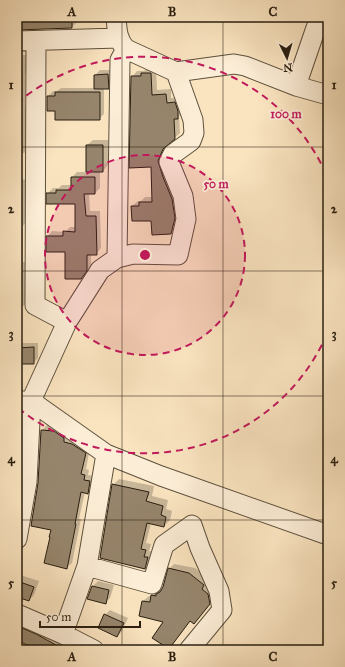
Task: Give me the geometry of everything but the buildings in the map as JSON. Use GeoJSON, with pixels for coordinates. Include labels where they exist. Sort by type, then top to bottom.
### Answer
{"type":"FeatureCollection","features":[{"type":"Feature","properties":{"kind":"street"},"geometry":{"type":"LineString","coordinates":[[116,17],[122,44],[120,60],[117,258]]}},
{"type":"Feature","properties":{"kind":"street"},"geometry":{"type":"LineString","coordinates":[[296,86],[319,17]]}},
{"type":"Feature","properties":{"kind":"street"},"geometry":{"type":"LineString","coordinates":[[17,41],[122,44],[176,72],[234,64],[245,66],[296,86],[328,95]]}},
{"type":"Feature","properties":{"kind":"street"},"geometry":{"type":"LineString","coordinates":[[36,41],[35,305],[67,322]]}},
{"type":"Feature","properties":{"kind":"street"},"geometry":{"type":"LineString","coordinates":[[17,539],[27,482],[24,401],[67,322],[100,270],[117,258],[133,254],[178,255],[186,219],[184,196],[169,162],[173,154],[191,141],[194,133],[193,120],[176,72]]}},
{"type":"Feature","properties":{"kind":"street"},"geometry":{"type":"LineString","coordinates":[[24,401],[106,454],[161,476],[328,535]]}},
{"type":"Feature","properties":{"kind":"street"},"geometry":{"type":"LineString","coordinates":[[63,634],[87,566],[106,454]]}},
{"type":"Feature","properties":{"kind":"street"},"geometry":{"type":"LineString","coordinates":[[87,566],[152,584],[164,544],[192,525],[200,548],[219,591],[222,610],[189,650]]}},
{"type":"Feature","properties":{"kind":"street"},"geometry":{"type":"LineString","coordinates":[[17,614],[63,634],[94,650]]}}]}
